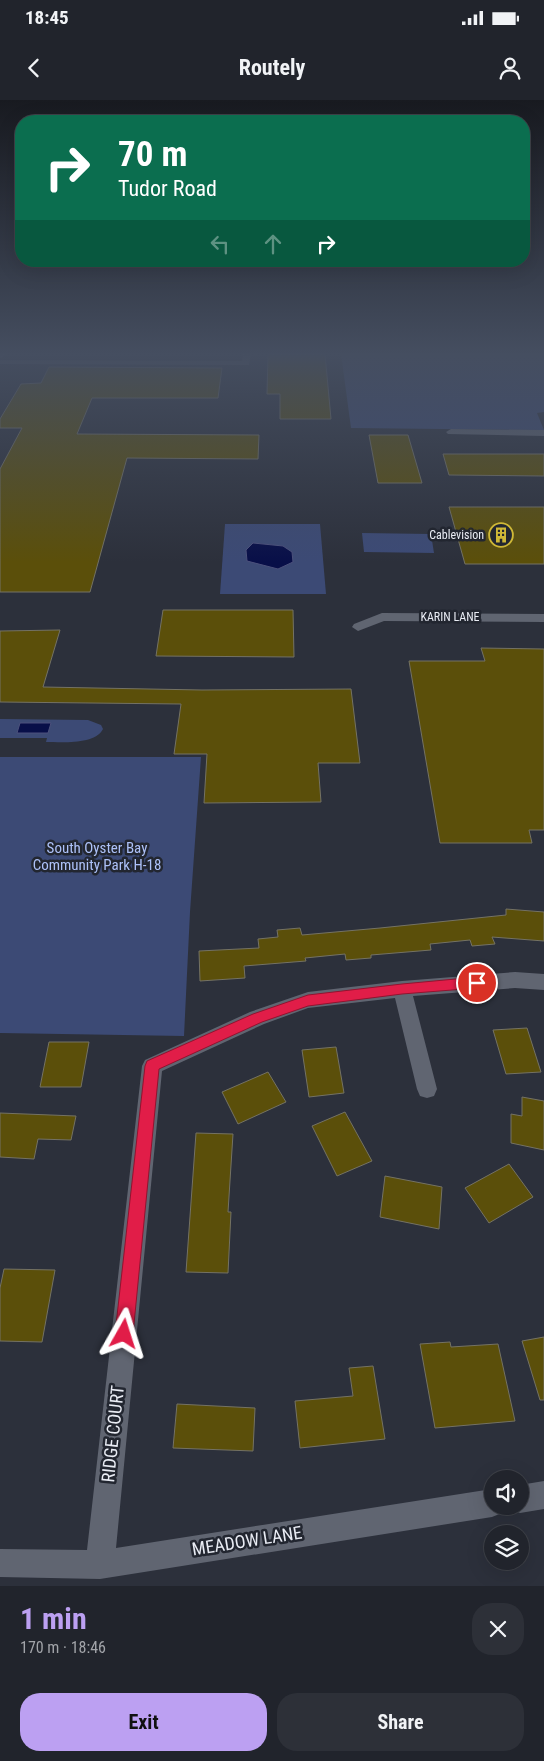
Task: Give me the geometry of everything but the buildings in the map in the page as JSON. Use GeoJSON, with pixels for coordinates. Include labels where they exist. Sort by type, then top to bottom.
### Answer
{"type":"FeatureCollection","features":[{"type":"Feature","properties":{"kind":"street"},"geometry":{"type":"LineString","coordinates":[[451,432],[544,432]]}},
{"type":"Feature","properties":{"kind":"street","name":"KARIN LANE"},"geometry":{"type":"LineString","coordinates":[[358,627],[382,617],[544,618]]}},
{"type":"Feature","properties":{"kind":"street"},"geometry":{"type":"LineString","coordinates":[[427,1089],[402,989],[515,980],[544,982]]}},
{"type":"Feature","properties":{"kind":"street","name":"RIDGE COURT"},"geometry":{"type":"LineString","coordinates":[[100,1565],[152,1066],[257,1018],[308,1000],[402,989]]}},
{"type":"Feature","properties":{"kind":"street"},"geometry":{"type":"LineString","coordinates":[[529,1498],[544,1495]]}},
{"type":"Feature","properties":{"kind":"street","name":"MEADOW LANE"},"geometry":{"type":"LineString","coordinates":[[0,1563],[100,1565],[484,1504]]}},
{"type":"Feature","properties":{"kind":"green space"},"geometry":{"type":"Polygon","coordinates":[[[350,423],[541,423],[544,430],[351,428],[350,423]]]}},
{"type":"Feature","properties":{"kind":"green space"},"geometry":{"type":"Polygon","coordinates":[[[225,524],[320,524],[326,594],[220,594],[225,524]]]}},
{"type":"Feature","properties":{"kind":"green space"},"geometry":{"type":"Polygon","coordinates":[[[362,533],[431,534],[434,553],[364,552],[362,533]]]}},
{"type":"Feature","properties":{"kind":"green space"},"geometry":{"type":"Polygon","coordinates":[[[0,719],[88,720],[101,725],[103,729],[93,738],[78,742],[46,742],[47,738],[0,738],[0,719]]]}},
{"type":"Feature","properties":{"kind":"green space","name":"South Oyster Bay Community Park H-18"},"geometry":{"type":"Polygon","coordinates":[[[0,757],[201,757],[190,912],[184,1036],[0,1033],[0,757]]]}},
{"type":"Feature","properties":{"kind":"shaded area"},"geometry":{"type":"Polygon","coordinates":[[[253,543],[283,546],[292,552],[293,562],[278,569],[247,561],[246,550],[253,543]]]}},
{"type":"Feature","properties":{"kind":"shaded area"},"geometry":{"type":"Polygon","coordinates":[[[20,723],[51,723],[48,733],[17,733],[20,723]]]}},
{"type":"Feature","properties":{"kind":"place","name":"Cablevision"},"geometry":{"type":"Point","coordinates":[501,535]}},
{"type":"Feature","properties":{"kind":"route"},"geometry":{"type":"LineString","coordinates":[[124,1334],[152,1066],[257,1018],[308,1000],[402,989],[477,983]]}}]}
